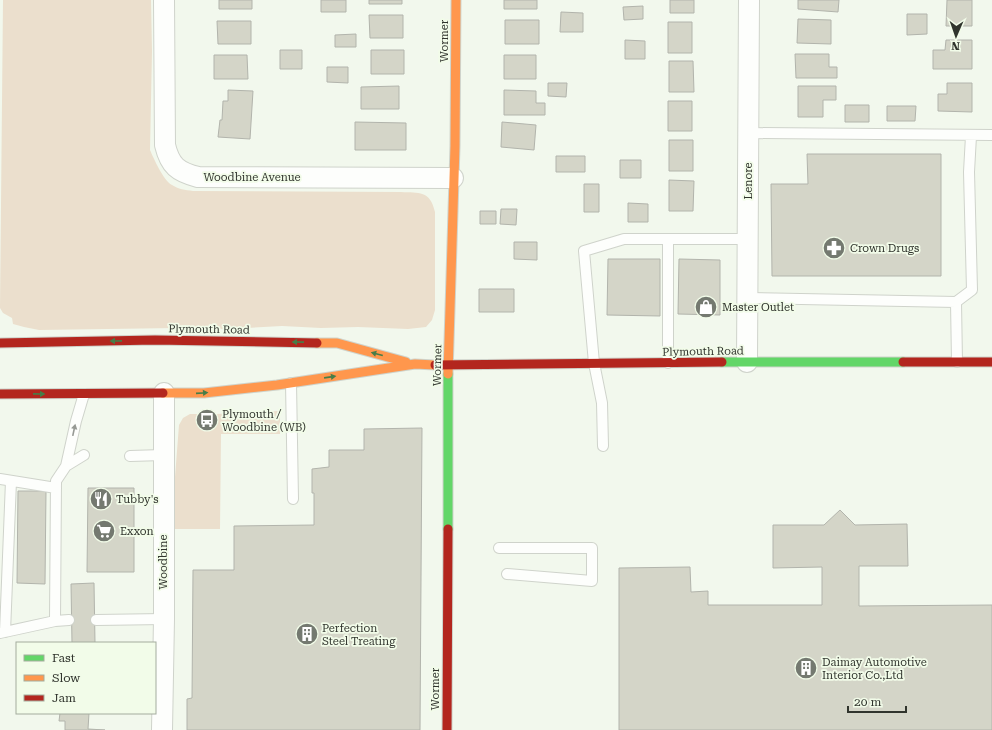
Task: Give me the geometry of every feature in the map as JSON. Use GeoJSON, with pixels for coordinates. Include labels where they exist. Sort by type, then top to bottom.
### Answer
{"type":"FeatureCollection","features":[{"type":"Feature","properties":{"kind":"main road","name":"Wormer"},"geometry":{"type":"LineString","coordinates":[[447,730],[448,366],[455,146],[456,0]]}},
{"type":"Feature","properties":{"kind":"main road","name":"Plymouth Road"},"geometry":{"type":"LineString","coordinates":[[0,343],[155,340],[337,343],[415,364],[448,366],[594,363],[992,362]]}},
{"type":"Feature","properties":{"kind":"main road","name":"Plymouth Road"},"geometry":{"type":"LineString","coordinates":[[0,394],[204,394],[291,383],[415,364]]}},
{"type":"Feature","properties":{"kind":"street","name":"Woodbine Avenue"},"geometry":{"type":"LineString","coordinates":[[164,0],[165,145],[168,156],[173,165],[184,173],[198,177],[453,178]]}},
{"type":"Feature","properties":{"kind":"street","name":"Lenore"},"geometry":{"type":"LineString","coordinates":[[747,362],[749,0]]}},
{"type":"Feature","properties":{"kind":"street","name":"Woodbine"},"geometry":{"type":"LineString","coordinates":[[162,730],[164,619],[164,393]]}},
{"type":"Feature","properties":{"kind":"lane"},"geometry":{"type":"LineString","coordinates":[[748,133],[992,135]]}},
{"type":"Feature","properties":{"kind":"lane"},"geometry":{"type":"LineString","coordinates":[[747,298],[956,302],[972,290],[969,172],[971,136]]}},
{"type":"Feature","properties":{"kind":"lane"},"geometry":{"type":"LineString","coordinates":[[603,446],[602,403],[594,363],[584,251],[624,239],[748,239]]}},
{"type":"Feature","properties":{"kind":"lane"},"geometry":{"type":"LineString","coordinates":[[668,239],[668,363]]}},
{"type":"Feature","properties":{"kind":"lane"},"geometry":{"type":"LineString","coordinates":[[956,302],[957,362]]}},
{"type":"Feature","properties":{"kind":"lane"},"geometry":{"type":"LineString","coordinates":[[291,383],[293,499]]}},
{"type":"Feature","properties":{"kind":"lane"},"geometry":{"type":"LineString","coordinates":[[55,621],[56,481],[66,466],[76,421],[84,394]]}},
{"type":"Feature","properties":{"kind":"lane"},"geometry":{"type":"LineString","coordinates":[[66,466],[84,455]]}},
{"type":"Feature","properties":{"kind":"lane"},"geometry":{"type":"LineString","coordinates":[[130,456],[163,455]]}},
{"type":"Feature","properties":{"kind":"lane"},"geometry":{"type":"LineString","coordinates":[[0,479],[56,488]]}},
{"type":"Feature","properties":{"kind":"lane"},"geometry":{"type":"LineString","coordinates":[[11,481],[2,633],[55,621],[69,620]]}},
{"type":"Feature","properties":{"kind":"lane"},"geometry":{"type":"LineString","coordinates":[[499,548],[592,548],[592,580],[507,574]]}},
{"type":"Feature","properties":{"kind":"lane"},"geometry":{"type":"LineString","coordinates":[[96,620],[164,619]]}},
{"type":"Feature","properties":{"kind":"shaded area"},"geometry":{"type":"Polygon","coordinates":[[[3,0],[151,0],[152,51],[150,150],[165,179],[172,185],[184,190],[193,191],[401,192],[418,193],[427,196],[433,205],[435,212],[435,310],[432,320],[426,327],[408,329],[282,326],[226,329],[176,328],[39,330],[13,324],[12,318],[3,313],[0,308],[3,0]]]}},
{"type":"Feature","properties":{"kind":"shaded area"},"geometry":{"type":"Polygon","coordinates":[[[278,411],[280,418],[280,434],[221,434],[220,529],[171,529],[179,425],[183,418],[190,414],[278,411]]]}},
{"type":"Feature","properties":{"kind":"building"},"geometry":{"type":"Polygon","coordinates":[[[219,0],[252,0],[252,9],[219,9],[219,0]]]}},
{"type":"Feature","properties":{"kind":"building"},"geometry":{"type":"Polygon","coordinates":[[[321,0],[346,0],[346,12],[321,12],[321,0]]]}},
{"type":"Feature","properties":{"kind":"building"},"geometry":{"type":"Polygon","coordinates":[[[369,0],[402,0],[402,4],[369,4],[369,0]]]}},
{"type":"Feature","properties":{"kind":"building"},"geometry":{"type":"Polygon","coordinates":[[[504,0],[537,0],[537,9],[504,9],[504,0]]]}},
{"type":"Feature","properties":{"kind":"building"},"geometry":{"type":"Polygon","coordinates":[[[670,0],[694,0],[694,13],[670,13],[670,0]]]}},
{"type":"Feature","properties":{"kind":"building"},"geometry":{"type":"Polygon","coordinates":[[[798,0],[839,0],[838,12],[798,9],[798,0]]]}},
{"type":"Feature","properties":{"kind":"building"},"geometry":{"type":"Polygon","coordinates":[[[947,0],[972,0],[972,26],[946,26],[947,0]]]}},
{"type":"Feature","properties":{"kind":"building"},"geometry":{"type":"Polygon","coordinates":[[[643,6],[643,19],[624,20],[623,7],[643,6]]]}},
{"type":"Feature","properties":{"kind":"building"},"geometry":{"type":"Polygon","coordinates":[[[561,12],[583,13],[583,32],[560,32],[561,12]]]}},
{"type":"Feature","properties":{"kind":"building"},"geometry":{"type":"Polygon","coordinates":[[[907,14],[927,14],[927,34],[907,35],[907,14]]]}},
{"type":"Feature","properties":{"kind":"building"},"geometry":{"type":"Polygon","coordinates":[[[369,15],[403,15],[403,38],[370,38],[369,15]]]}},
{"type":"Feature","properties":{"kind":"building"},"geometry":{"type":"Polygon","coordinates":[[[798,19],[831,20],[831,44],[797,43],[798,19]]]}},
{"type":"Feature","properties":{"kind":"building"},"geometry":{"type":"Polygon","coordinates":[[[505,20],[539,20],[539,44],[505,44],[505,20]]]}},
{"type":"Feature","properties":{"kind":"building"},"geometry":{"type":"Polygon","coordinates":[[[217,21],[251,21],[251,44],[218,44],[217,21]]]}},
{"type":"Feature","properties":{"kind":"building"},"geometry":{"type":"Polygon","coordinates":[[[668,22],[692,22],[692,53],[668,53],[668,22]]]}},
{"type":"Feature","properties":{"kind":"building"},"geometry":{"type":"Polygon","coordinates":[[[356,34],[356,47],[335,47],[335,35],[356,34]]]}},
{"type":"Feature","properties":{"kind":"building"},"geometry":{"type":"Polygon","coordinates":[[[625,40],[645,41],[645,59],[625,59],[625,40]]]}},
{"type":"Feature","properties":{"kind":"building"},"geometry":{"type":"Polygon","coordinates":[[[946,40],[972,40],[972,69],[933,69],[933,50],[945,50],[946,40]]]}},
{"type":"Feature","properties":{"kind":"building"},"geometry":{"type":"Polygon","coordinates":[[[280,50],[302,50],[302,69],[280,69],[280,50]]]}},
{"type":"Feature","properties":{"kind":"building"},"geometry":{"type":"Polygon","coordinates":[[[371,50],[404,50],[404,74],[371,74],[371,50]]]}},
{"type":"Feature","properties":{"kind":"building"},"geometry":{"type":"Polygon","coordinates":[[[795,54],[829,54],[829,67],[837,67],[837,78],[796,78],[795,54]]]}},
{"type":"Feature","properties":{"kind":"building"},"geometry":{"type":"Polygon","coordinates":[[[214,55],[247,55],[248,79],[214,79],[214,55]]]}},
{"type":"Feature","properties":{"kind":"building"},"geometry":{"type":"Polygon","coordinates":[[[504,55],[536,55],[536,79],[504,79],[504,55]]]}},
{"type":"Feature","properties":{"kind":"building"},"geometry":{"type":"Polygon","coordinates":[[[669,61],[693,61],[694,92],[669,92],[669,61]]]}},
{"type":"Feature","properties":{"kind":"building"},"geometry":{"type":"Polygon","coordinates":[[[327,67],[348,67],[348,83],[327,82],[327,67]]]}},
{"type":"Feature","properties":{"kind":"building"},"geometry":{"type":"Polygon","coordinates":[[[548,83],[567,83],[566,97],[548,96],[548,83]]]}},
{"type":"Feature","properties":{"kind":"building"},"geometry":{"type":"Polygon","coordinates":[[[947,83],[972,83],[972,112],[938,111],[938,94],[947,94],[947,83]]]}},
{"type":"Feature","properties":{"kind":"building"},"geometry":{"type":"Polygon","coordinates":[[[399,86],[399,109],[361,109],[361,87],[399,86]]]}},
{"type":"Feature","properties":{"kind":"building"},"geometry":{"type":"Polygon","coordinates":[[[798,86],[836,86],[836,100],[823,100],[823,117],[798,117],[798,86]]]}},
{"type":"Feature","properties":{"kind":"building"},"geometry":{"type":"Polygon","coordinates":[[[228,90],[253,91],[250,139],[218,137],[220,120],[222,120],[223,101],[228,101],[228,90]]]}},
{"type":"Feature","properties":{"kind":"building"},"geometry":{"type":"Polygon","coordinates":[[[504,90],[536,91],[536,103],[545,103],[545,115],[504,115],[504,90]]]}},
{"type":"Feature","properties":{"kind":"building"},"geometry":{"type":"Polygon","coordinates":[[[668,101],[692,101],[692,131],[668,131],[668,101]]]}},
{"type":"Feature","properties":{"kind":"building"},"geometry":{"type":"Polygon","coordinates":[[[845,105],[869,105],[869,122],[845,122],[845,105]]]}},
{"type":"Feature","properties":{"kind":"building"},"geometry":{"type":"Polygon","coordinates":[[[887,106],[916,106],[915,121],[887,121],[887,106]]]}},
{"type":"Feature","properties":{"kind":"building"},"geometry":{"type":"Polygon","coordinates":[[[355,122],[406,123],[406,150],[355,150],[355,122]]]}},
{"type":"Feature","properties":{"kind":"building"},"geometry":{"type":"Polygon","coordinates":[[[502,122],[536,125],[534,150],[501,147],[502,122]]]}},
{"type":"Feature","properties":{"kind":"building"},"geometry":{"type":"Polygon","coordinates":[[[669,140],[693,140],[693,171],[669,171],[669,140]]]}},
{"type":"Feature","properties":{"kind":"building"},"geometry":{"type":"Polygon","coordinates":[[[807,154],[941,154],[941,276],[772,276],[771,184],[808,184],[807,154]]]}},
{"type":"Feature","properties":{"kind":"building"},"geometry":{"type":"Polygon","coordinates":[[[556,156],[585,156],[585,172],[556,172],[556,156]]]}},
{"type":"Feature","properties":{"kind":"building"},"geometry":{"type":"Polygon","coordinates":[[[620,160],[641,160],[641,178],[620,178],[620,160]]]}},
{"type":"Feature","properties":{"kind":"building"},"geometry":{"type":"Polygon","coordinates":[[[669,180],[694,181],[693,211],[669,211],[669,180]]]}},
{"type":"Feature","properties":{"kind":"building"},"geometry":{"type":"Polygon","coordinates":[[[584,184],[599,184],[599,212],[584,212],[584,184]]]}},
{"type":"Feature","properties":{"kind":"building"},"geometry":{"type":"Polygon","coordinates":[[[628,203],[648,204],[648,222],[628,222],[628,203]]]}},
{"type":"Feature","properties":{"kind":"building"},"geometry":{"type":"Polygon","coordinates":[[[501,209],[517,209],[516,225],[500,224],[501,209]]]}},
{"type":"Feature","properties":{"kind":"building"},"geometry":{"type":"Polygon","coordinates":[[[480,211],[496,211],[496,224],[480,224],[480,211]]]}},
{"type":"Feature","properties":{"kind":"building"},"geometry":{"type":"Polygon","coordinates":[[[514,242],[537,242],[537,260],[514,259],[514,242]]]}},
{"type":"Feature","properties":{"kind":"building"},"geometry":{"type":"Polygon","coordinates":[[[608,259],[660,259],[660,316],[607,315],[608,259]]]}},
{"type":"Feature","properties":{"kind":"building"},"geometry":{"type":"Polygon","coordinates":[[[679,259],[720,260],[720,315],[678,314],[679,259]]]}},
{"type":"Feature","properties":{"kind":"building"},"geometry":{"type":"Polygon","coordinates":[[[479,289],[514,289],[514,312],[479,312],[479,289]]]}},
{"type":"Feature","properties":{"kind":"building","name":"Perfection Steel Treating"},"geometry":{"type":"Polygon","coordinates":[[[422,428],[420,730],[187,730],[187,699],[192,698],[193,570],[234,570],[234,526],[314,525],[312,469],[329,467],[329,450],[364,450],[364,429],[422,428]]]}},
{"type":"Feature","properties":{"kind":"building"},"geometry":{"type":"Polygon","coordinates":[[[88,488],[134,488],[134,572],[87,572],[88,488]]]}},
{"type":"Feature","properties":{"kind":"building"},"geometry":{"type":"Polygon","coordinates":[[[18,491],[46,491],[45,584],[17,583],[18,491]]]}},
{"type":"Feature","properties":{"kind":"building","name":"Daimay Automotive Interior Co.,Ltd"},"geometry":{"type":"Polygon","coordinates":[[[840,510],[855,525],[907,524],[908,566],[859,566],[859,606],[992,605],[992,730],[619,730],[619,568],[690,567],[691,592],[708,591],[708,605],[822,605],[822,567],[773,568],[773,525],[824,525],[840,510]]]}},
{"type":"Feature","properties":{"kind":"building"},"geometry":{"type":"Polygon","coordinates":[[[94,583],[95,642],[72,642],[71,584],[94,583]]]}},
{"type":"Feature","properties":{"kind":"building"},"geometry":{"type":"Polygon","coordinates":[[[60,714],[89,714],[88,729],[105,730],[65,730],[65,721],[59,721],[60,714]]]}},
{"type":"Feature","properties":{"kind":"traffic: fast"},"geometry":{"type":"LineString","coordinates":[[722,362],[903,362]]}},
{"type":"Feature","properties":{"kind":"traffic: fast"},"geometry":{"type":"LineString","coordinates":[[448,374],[448,529]]}},
{"type":"Feature","properties":{"kind":"traffic: slow"},"geometry":{"type":"LineString","coordinates":[[448,374],[455,146],[456,0]]}},
{"type":"Feature","properties":{"kind":"traffic: slow"},"geometry":{"type":"LineString","coordinates":[[317,343],[337,343],[406,362]]}},
{"type":"Feature","properties":{"kind":"traffic: slow"},"geometry":{"type":"LineString","coordinates":[[163,393],[204,393],[277,385],[415,364],[435,365]]}},
{"type":"Feature","properties":{"kind":"traffic: jam"},"geometry":{"type":"LineString","coordinates":[[0,343],[155,340],[317,343]]}},
{"type":"Feature","properties":{"kind":"traffic: jam"},"geometry":{"type":"LineString","coordinates":[[435,365],[722,362]]}},
{"type":"Feature","properties":{"kind":"traffic: jam"},"geometry":{"type":"LineString","coordinates":[[903,362],[992,362]]}},
{"type":"Feature","properties":{"kind":"traffic: jam"},"geometry":{"type":"LineString","coordinates":[[0,394],[163,393]]}},
{"type":"Feature","properties":{"kind":"traffic: jam"},"geometry":{"type":"LineString","coordinates":[[447,730],[448,529]]}},
{"type":"Feature","properties":{"kind":"place","name":"Crown Drugs"},"geometry":{"type":"Point","coordinates":[834,248]}},
{"type":"Feature","properties":{"kind":"place","name":"Master Outlet"},"geometry":{"type":"Point","coordinates":[706,307]}},
{"type":"Feature","properties":{"kind":"place","name":"Plymouth / Woodbine (WB)"},"geometry":{"type":"Point","coordinates":[207,420]}},
{"type":"Feature","properties":{"kind":"place","name":"Tubby's"},"geometry":{"type":"Point","coordinates":[101,499]}},
{"type":"Feature","properties":{"kind":"place","name":"Exxon"},"geometry":{"type":"Point","coordinates":[104,531]}},
{"type":"Feature","properties":{"kind":"place","name":"Perfection Steel Treating"},"geometry":{"type":"Point","coordinates":[307,634]}},
{"type":"Feature","properties":{"kind":"place","name":"Daimay Automotive Interior Co.,Ltd"},"geometry":{"type":"Point","coordinates":[806,668]}}]}
